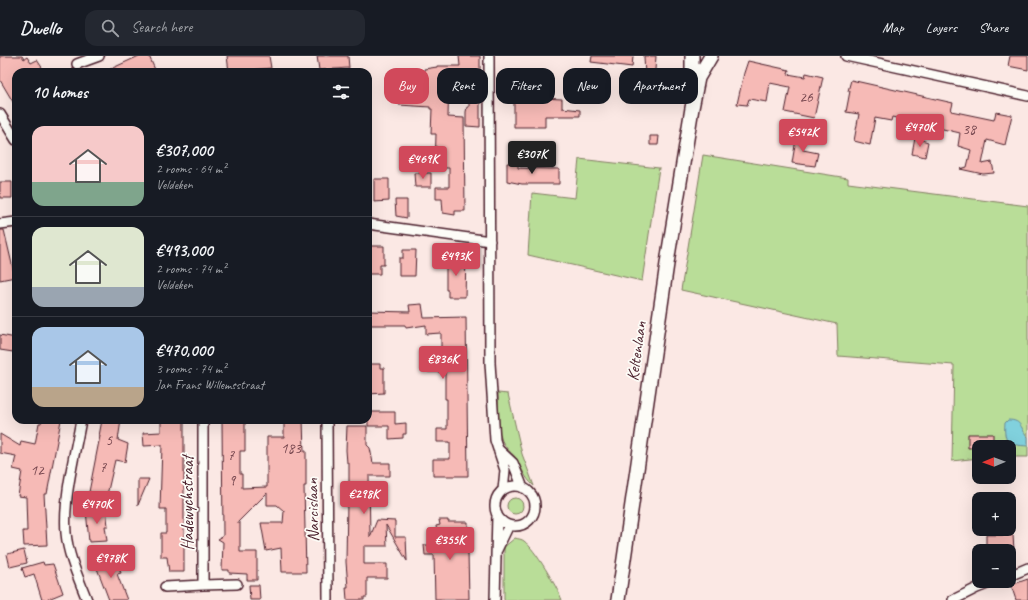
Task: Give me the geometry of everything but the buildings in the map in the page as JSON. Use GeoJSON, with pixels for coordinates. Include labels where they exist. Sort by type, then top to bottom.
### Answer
{"type":"FeatureCollection","features":[{"type":"Feature","properties":{"kind":"main road","name":"Keltenlaan"},"geometry":{"type":"LineString","coordinates":[[692,56],[692,108]]}},
{"type":"Feature","properties":{"kind":"main road","name":"Keltenlaan"},"geometry":{"type":"LineString","coordinates":[[618,600],[668,258],[692,108],[698,78],[711,56]]}},
{"type":"Feature","properties":{"kind":"street"},"geometry":{"type":"LineString","coordinates":[[77,64],[98,56]]}},
{"type":"Feature","properties":{"kind":"street"},"geometry":{"type":"LineString","coordinates":[[489,56],[490,363],[495,440],[505,470],[503,490]]}},
{"type":"Feature","properties":{"kind":"street"},"geometry":{"type":"LineString","coordinates":[[846,56],[1028,96]]}},
{"type":"Feature","properties":{"kind":"street"},"geometry":{"type":"LineString","coordinates":[[0,114],[12,134]]}},
{"type":"Feature","properties":{"kind":"street"},"geometry":{"type":"LineString","coordinates":[[0,224],[12,222]]}},
{"type":"Feature","properties":{"kind":"street"},"geometry":{"type":"LineString","coordinates":[[372,225],[490,241]]}},
{"type":"Feature","properties":{"kind":"street"},"geometry":{"type":"LineString","coordinates":[[80,424],[68,490],[66,532],[69,550],[87,600]]}},
{"type":"Feature","properties":{"kind":"street","name":"Hadewychstraat"},"geometry":{"type":"LineString","coordinates":[[203,424],[203,585]]}},
{"type":"Feature","properties":{"kind":"street","name":"Narcislaan"},"geometry":{"type":"LineString","coordinates":[[327,424],[328,600]]}},
{"type":"Feature","properties":{"kind":"street"},"geometry":{"type":"LineString","coordinates":[[498,449],[513,463],[523,488]]}},
{"type":"Feature","properties":{"kind":"street"},"geometry":{"type":"LineString","coordinates":[[494,600],[497,514],[495,503],[503,490],[511,486],[523,488],[529,492],[532,497],[534,509],[533,513],[530,519],[523,524],[509,525],[502,521],[497,514]]}},
{"type":"Feature","properties":{"kind":"street"},"geometry":{"type":"LineString","coordinates":[[495,554],[509,525]]}},
{"type":"Feature","properties":{"kind":"street"},"geometry":{"type":"LineString","coordinates":[[1016,573],[1028,568]]}},
{"type":"Feature","properties":{"kind":"street"},"geometry":{"type":"LineString","coordinates":[[165,587],[237,584]]}},
{"type":"Feature","properties":{"kind":"street"},"geometry":{"type":"LineString","coordinates":[[953,600],[977,588]]}},
{"type":"Feature","properties":{"kind":"green space"},"geometry":{"type":"Polygon","coordinates":[[[703,155],[848,178],[848,183],[1028,206],[1028,457],[1016,457],[1016,440],[972,440],[972,459],[952,461],[954,365],[838,356],[837,324],[681,290],[703,155]]]}},
{"type":"Feature","properties":{"kind":"green space"},"geometry":{"type":"Polygon","coordinates":[[[579,159],[659,168],[642,281],[528,255],[532,193],[575,198],[579,159]]]}},
{"type":"Feature","properties":{"kind":"green space"},"geometry":{"type":"Polygon","coordinates":[[[498,393],[508,394],[522,454],[534,486],[526,476],[516,458],[506,448],[502,440],[498,420],[498,393]]]}},
{"type":"Feature","properties":{"kind":"green space"},"geometry":{"type":"Polygon","coordinates":[[[515,498],[521,500],[523,506],[521,512],[515,514],[509,512],[507,506],[509,500],[515,498]]]}},
{"type":"Feature","properties":{"kind":"green space"},"geometry":{"type":"Polygon","coordinates":[[[515,538],[523,540],[529,545],[551,578],[562,600],[504,600],[504,547],[515,538]]]}},
{"type":"Feature","properties":{"kind":"water"},"geometry":{"type":"Polygon","coordinates":[[[1008,420],[1013,420],[1019,423],[1028,437],[1028,446],[1016,445],[1016,440],[1008,440],[1005,435],[1005,423],[1008,420]]]}}]}
